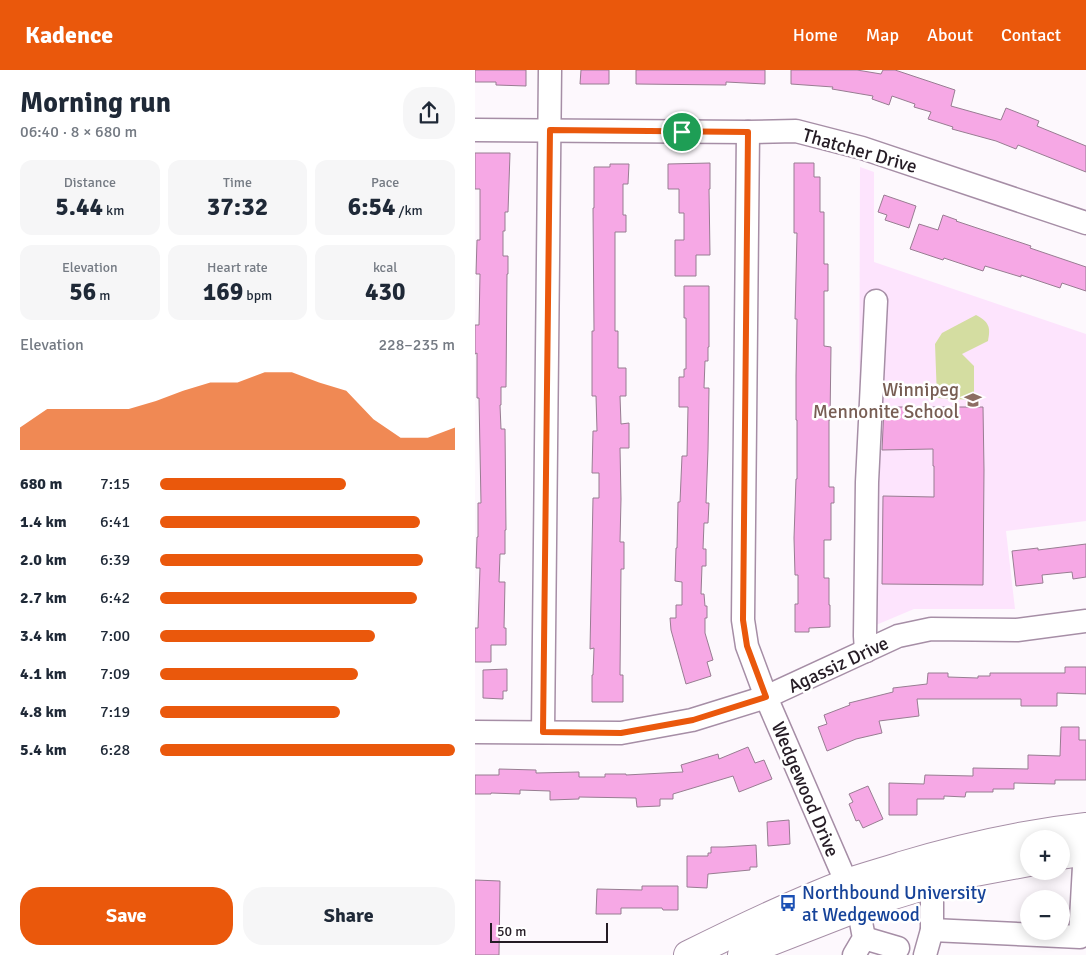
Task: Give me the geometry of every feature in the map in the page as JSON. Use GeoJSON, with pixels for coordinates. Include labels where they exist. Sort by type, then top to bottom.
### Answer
{"type":"FeatureCollection","features":[{"type":"Feature","properties":{"kind":"main road"},"geometry":{"type":"LineString","coordinates":[[742,955],[776,948],[852,895],[923,860],[1014,838],[1079,846]]}},
{"type":"Feature","properties":{"kind":"main road"},"geometry":{"type":"LineString","coordinates":[[688,955],[766,917],[852,895],[930,884],[959,875],[1020,864]]}},
{"type":"Feature","properties":{"kind":"street"},"geometry":{"type":"LineString","coordinates":[[543,732],[550,70]]}},
{"type":"Feature","properties":{"kind":"street","name":"Thatcher Drive"},"geometry":{"type":"LineString","coordinates":[[475,130],[796,132],[863,148],[1086,223]]}},
{"type":"Feature","properties":{"kind":"street","name":"Wedgewood Drive"},"geometry":{"type":"LineString","coordinates":[[748,132],[743,620],[747,646],[766,697],[852,895],[861,922],[859,946]]}},
{"type":"Feature","properties":{"kind":"street"},"geometry":{"type":"LineString","coordinates":[[866,651],[865,636],[876,482],[876,301]]}},
{"type":"Feature","properties":{"kind":"street","name":"Agassiz Drive"},"geometry":{"type":"LineString","coordinates":[[475,732],[621,733],[693,720],[766,697],[898,636],[931,629],[1017,630],[1086,621]]}},
{"type":"Feature","properties":{"kind":"street"},"geometry":{"type":"LineString","coordinates":[[932,930],[1080,946],[1084,866],[1079,846]]}},
{"type":"Feature","properties":{"kind":"street"},"geometry":{"type":"LineString","coordinates":[[925,955],[932,930],[930,884]]}},
{"type":"Feature","properties":{"kind":"street"},"geometry":{"type":"LineString","coordinates":[[859,946],[899,948]]}},
{"type":"Feature","properties":{"kind":"shaded area","name":"Winnipeg Mennonite School"},"geometry":{"type":"Polygon","coordinates":[[[860,167],[874,172],[874,262],[1086,334],[1086,521],[1006,531],[1015,609],[914,609],[857,633],[860,167]]]}},
{"type":"Feature","properties":{"kind":"green space"},"geometry":{"type":"Polygon","coordinates":[[[976,315],[988,325],[989,332],[988,341],[962,354],[974,366],[974,400],[937,398],[935,344],[942,333],[976,315]]]}},
{"type":"Feature","properties":{"kind":"building"},"geometry":{"type":"Polygon","coordinates":[[[475,70],[526,70],[526,86],[496,85],[496,82],[475,82],[475,70]]]}},
{"type":"Feature","properties":{"kind":"building"},"geometry":{"type":"Polygon","coordinates":[[[581,70],[609,70],[609,84],[580,84],[581,70]]]}},
{"type":"Feature","properties":{"kind":"building"},"geometry":{"type":"Polygon","coordinates":[[[636,70],[765,70],[765,84],[726,82],[726,85],[636,84],[636,70]]]}},
{"type":"Feature","properties":{"kind":"building"},"geometry":{"type":"Polygon","coordinates":[[[791,70],[857,70],[881,74],[883,70],[895,70],[955,90],[951,106],[1001,120],[1006,108],[1039,121],[1037,126],[1086,146],[1086,172],[1018,145],[1016,149],[996,141],[952,129],[953,127],[928,119],[931,112],[914,107],[915,104],[892,96],[889,105],[872,99],[873,96],[832,89],[833,87],[791,84],[791,70]]]}},
{"type":"Feature","properties":{"kind":"building"},"geometry":{"type":"Polygon","coordinates":[[[475,153],[510,153],[508,212],[505,212],[505,231],[503,231],[503,256],[508,256],[506,387],[501,387],[500,405],[501,429],[505,429],[506,530],[505,554],[500,554],[499,582],[505,582],[504,628],[506,628],[506,645],[491,645],[491,662],[475,662],[475,628],[478,628],[480,568],[476,568],[478,503],[481,503],[477,353],[475,354],[475,325],[479,325],[480,274],[476,274],[477,240],[480,240],[480,189],[475,189],[475,153]]]}},
{"type":"Feature","properties":{"kind":"building"},"geometry":{"type":"Polygon","coordinates":[[[710,163],[710,255],[696,255],[696,276],[675,276],[675,240],[684,240],[684,213],[679,213],[679,189],[668,189],[668,164],[710,163]]]}},
{"type":"Feature","properties":{"kind":"building"},"geometry":{"type":"Polygon","coordinates":[[[794,163],[814,163],[814,177],[820,177],[820,212],[824,212],[824,264],[828,264],[828,291],[824,291],[824,346],[831,347],[829,487],[834,487],[834,503],[831,503],[831,540],[824,540],[824,578],[829,578],[830,627],[809,628],[809,632],[795,632],[795,604],[798,604],[798,575],[795,575],[794,538],[797,479],[797,319],[795,319],[797,233],[794,233],[794,163]]]}},
{"type":"Feature","properties":{"kind":"building"},"geometry":{"type":"Polygon","coordinates":[[[610,164],[629,164],[628,184],[623,184],[623,215],[626,215],[626,232],[615,232],[615,331],[618,331],[618,368],[626,368],[626,396],[620,396],[621,424],[629,423],[629,448],[620,448],[620,542],[624,542],[624,569],[621,569],[620,675],[623,675],[623,702],[592,702],[594,648],[590,649],[593,498],[599,498],[599,473],[592,473],[593,431],[597,431],[596,396],[592,396],[594,167],[610,167],[610,164]]]}},
{"type":"Feature","properties":{"kind":"building"},"geometry":{"type":"Polygon","coordinates":[[[884,195],[916,206],[909,228],[885,220],[887,215],[878,212],[884,195]]]}},
{"type":"Feature","properties":{"kind":"building"},"geometry":{"type":"Polygon","coordinates":[[[943,215],[1086,267],[1086,291],[1062,283],[1060,288],[985,266],[983,271],[910,249],[919,224],[938,230],[943,215]]]}},
{"type":"Feature","properties":{"kind":"building"},"geometry":{"type":"Polygon","coordinates":[[[684,286],[709,286],[709,347],[708,361],[705,361],[704,388],[709,388],[706,503],[709,503],[708,523],[704,523],[703,549],[706,549],[706,566],[702,566],[701,594],[704,594],[705,606],[707,606],[705,633],[713,660],[707,662],[711,676],[686,684],[671,630],[670,618],[676,618],[676,605],[682,605],[682,582],[675,581],[682,456],[687,456],[688,407],[679,407],[679,377],[684,377],[684,369],[686,369],[684,286]]]}},
{"type":"Feature","properties":{"kind":"building"},"geometry":{"type":"Polygon","coordinates":[[[884,407],[983,407],[983,585],[882,584],[883,496],[934,497],[933,449],[882,450],[884,407]]]}},
{"type":"Feature","properties":{"kind":"building"},"geometry":{"type":"Polygon","coordinates":[[[1086,544],[1086,577],[1073,579],[1072,572],[1042,575],[1043,583],[1016,586],[1012,551],[1086,544]]]}},
{"type":"Feature","properties":{"kind":"building"},"geometry":{"type":"Polygon","coordinates":[[[1065,667],[1086,667],[1086,694],[1057,693],[1057,706],[1021,706],[1021,699],[917,699],[919,716],[879,721],[882,733],[856,739],[827,751],[818,727],[827,724],[824,715],[850,705],[849,703],[893,692],[893,688],[927,684],[928,673],[948,673],[948,677],[978,678],[978,676],[990,676],[990,673],[1065,673],[1065,667]]]}},
{"type":"Feature","properties":{"kind":"building"},"geometry":{"type":"Polygon","coordinates":[[[507,669],[507,691],[503,691],[503,699],[483,698],[483,670],[507,669]]]}},
{"type":"Feature","properties":{"kind":"building"},"geometry":{"type":"Polygon","coordinates":[[[1061,727],[1079,727],[1079,740],[1086,740],[1086,780],[1055,780],[1055,784],[1014,783],[1014,789],[993,789],[993,792],[966,792],[965,797],[944,796],[944,799],[917,799],[917,815],[889,815],[889,783],[924,784],[925,775],[973,776],[973,768],[1028,769],[1028,755],[1060,756],[1061,727]]]}},
{"type":"Feature","properties":{"kind":"building"},"geometry":{"type":"Polygon","coordinates":[[[748,747],[755,763],[764,760],[772,779],[739,792],[733,776],[673,794],[673,799],[660,799],[660,806],[637,807],[636,798],[579,797],[579,799],[550,800],[550,791],[520,790],[520,794],[475,794],[475,775],[499,775],[499,769],[536,770],[536,773],[579,772],[579,777],[605,777],[605,774],[626,775],[683,772],[681,765],[718,754],[719,759],[748,747]]]}},
{"type":"Feature","properties":{"kind":"building"},"geometry":{"type":"Polygon","coordinates":[[[868,786],[883,819],[863,828],[859,820],[856,821],[849,804],[853,802],[849,794],[868,786]]]}},
{"type":"Feature","properties":{"kind":"building"},"geometry":{"type":"Polygon","coordinates":[[[789,820],[790,844],[768,846],[767,822],[789,820]]]}},
{"type":"Feature","properties":{"kind":"building"},"geometry":{"type":"Polygon","coordinates":[[[756,845],[757,867],[750,867],[750,870],[708,874],[707,888],[687,887],[687,856],[708,856],[708,853],[711,853],[711,847],[756,845]]]}},
{"type":"Feature","properties":{"kind":"building"},"geometry":{"type":"Polygon","coordinates":[[[475,880],[500,881],[499,955],[475,955],[475,880]]]}},
{"type":"Feature","properties":{"kind":"building"},"geometry":{"type":"Polygon","coordinates":[[[642,886],[678,886],[678,910],[621,908],[621,914],[596,914],[597,889],[642,890],[642,886]]]}},
{"type":"Feature","properties":{"kind":"place","name":"Winnipeg Mennonite School"},"geometry":{"type":"Point","coordinates":[973,400]}},
{"type":"Feature","properties":{"kind":"place","name":"Northbound University at Wedgewood"},"geometry":{"type":"Point","coordinates":[788,903]}},
{"type":"Feature","properties":{"kind":"route"},"geometry":{"type":"LineString","coordinates":[[550,130],[682,132],[748,132],[743,620],[747,646],[766,697],[693,720],[621,733],[543,732],[550,130]]}}]}
